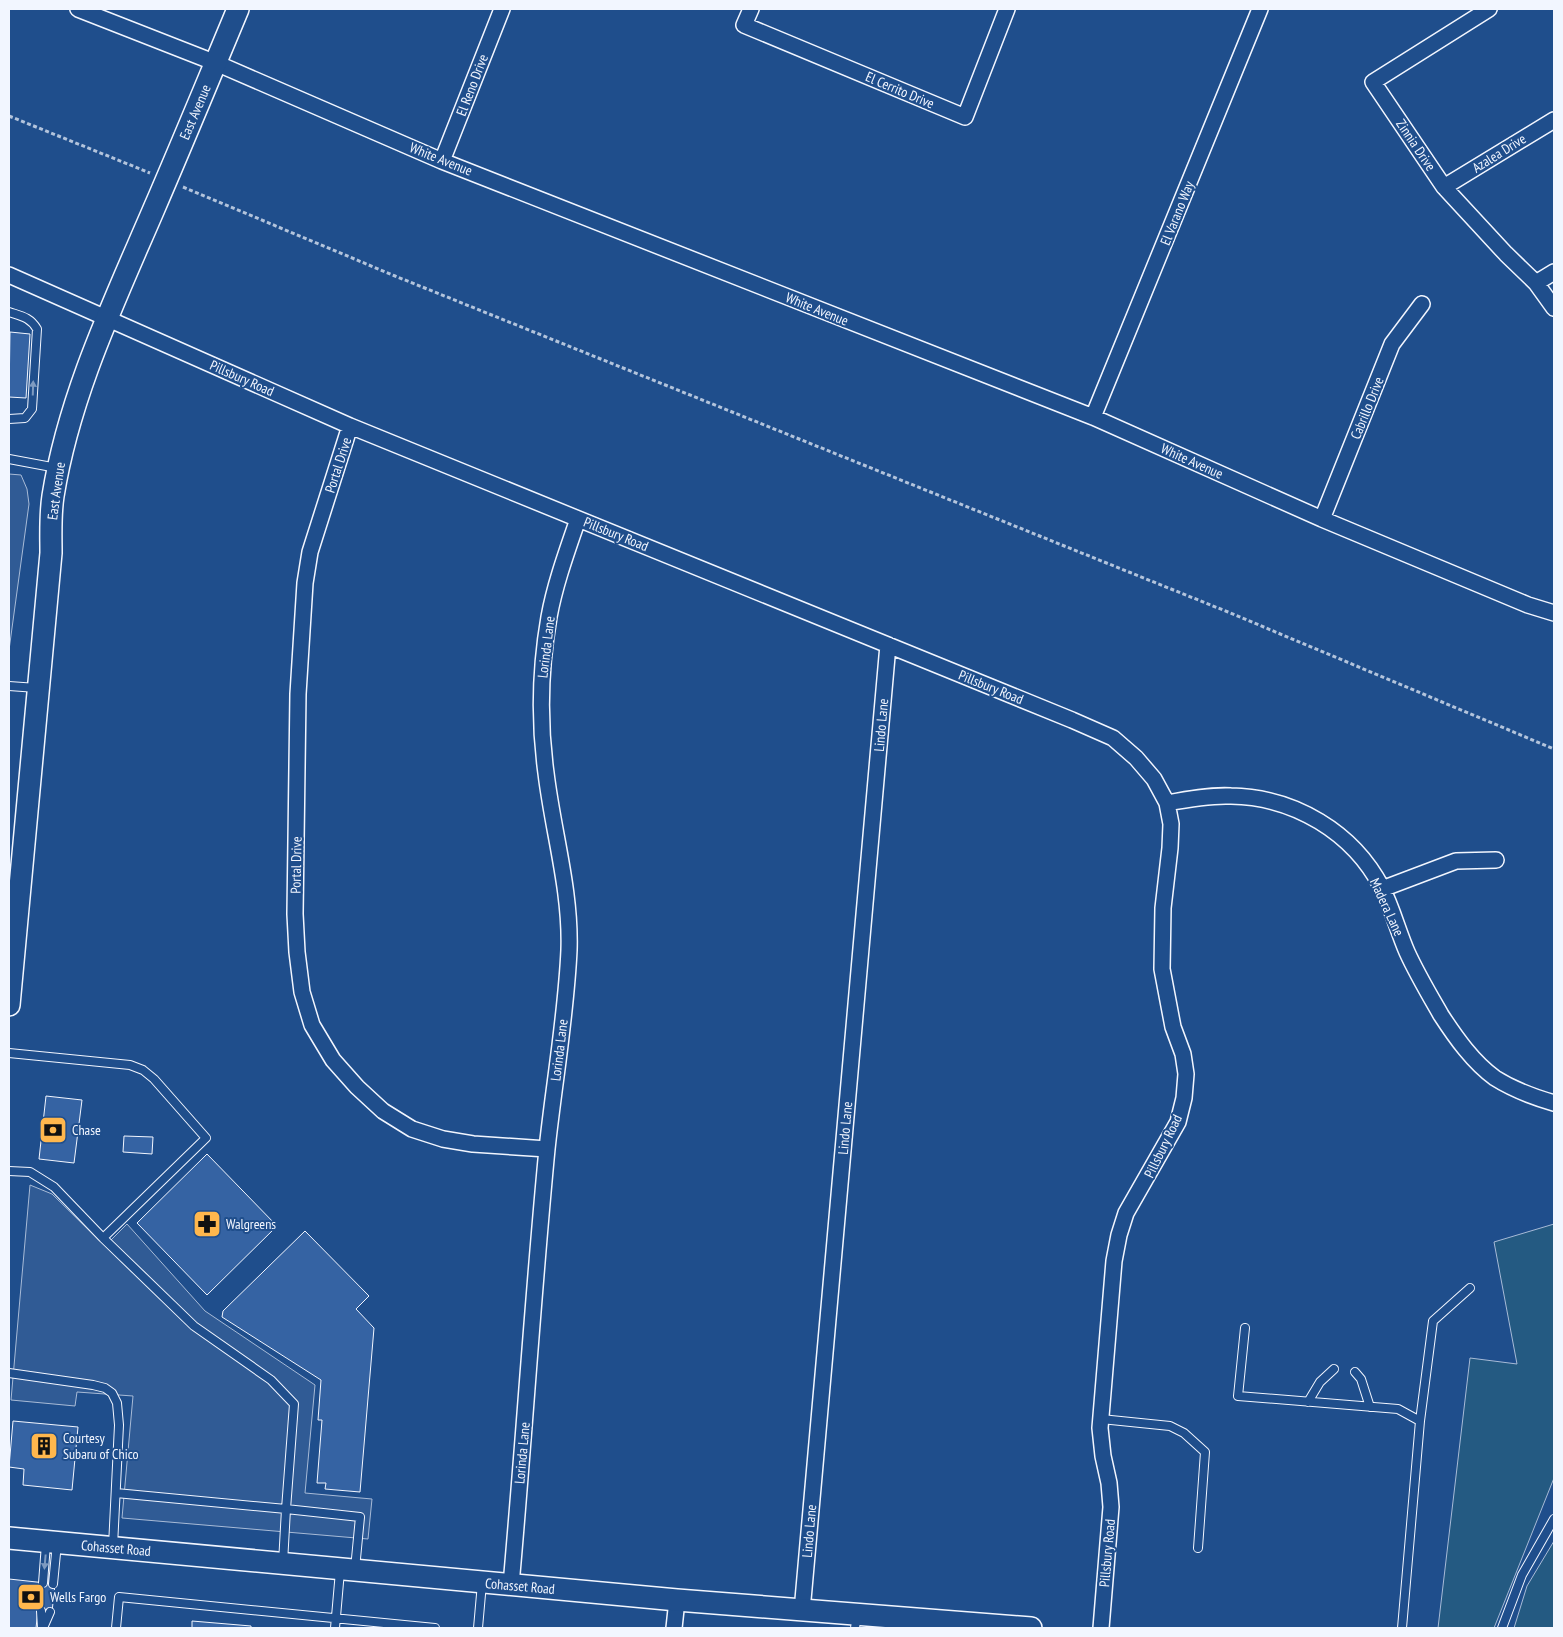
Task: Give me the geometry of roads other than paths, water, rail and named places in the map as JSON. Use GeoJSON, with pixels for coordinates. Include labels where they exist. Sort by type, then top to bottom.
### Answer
{"type":"FeatureCollection","features":[{"type":"Feature","properties":{"kind":"main road","name":"East Avenue"},"geometry":{"type":"LineString","coordinates":[[9,1005],[51,553],[53,498],[58,468],[78,391],[107,317],[167,180],[238,9]]}},
{"type":"Feature","properties":{"kind":"main road","name":"Cohasset Road"},"geometry":{"type":"LineString","coordinates":[[9,1538],[802,1611],[856,1622],[1031,1628]]}},
{"type":"Feature","properties":{"kind":"street","name":"White Avenue"},"geometry":{"type":"LineString","coordinates":[[78,9],[216,63],[442,161],[1093,417],[1322,519],[1528,605],[1554,613]]}},
{"type":"Feature","properties":{"kind":"street","name":"El Reno Drive"},"geometry":{"type":"LineString","coordinates":[[442,161],[502,9]]}},
{"type":"Feature","properties":{"kind":"street","name":"El Cerrito Drive"},"geometry":{"type":"LineString","coordinates":[[751,9],[744,25],[964,117],[1007,9]]}},
{"type":"Feature","properties":{"kind":"street","name":"El Varano Way"},"geometry":{"type":"LineString","coordinates":[[1093,417],[1260,9]]}},
{"type":"Feature","properties":{"kind":"street","name":"Zinnia Drive"},"geometry":{"type":"LineString","coordinates":[[1489,9],[1373,82],[1444,187],[1506,254],[1536,283],[1554,308]]}},
{"type":"Feature","properties":{"kind":"street","name":"Azalea Drive"},"geometry":{"type":"LineString","coordinates":[[1444,187],[1554,120]]}},
{"type":"Feature","properties":{"kind":"street"},"geometry":{"type":"LineString","coordinates":[[1536,283],[1554,272]]}},
{"type":"Feature","properties":{"kind":"street","name":"Pillsbury Road"},"geometry":{"type":"LineString","coordinates":[[9,275],[350,426],[991,686],[1113,738],[1136,758],[1154,779],[1167,803],[1171,824],[1163,908],[1162,969],[1173,1027],[1183,1054],[1186,1074],[1184,1098],[1178,1122],[1126,1214],[1119,1235],[1114,1261],[1101,1419],[1103,1456],[1109,1483],[1111,1507],[1101,1628]]}},
{"type":"Feature","properties":{"kind":"street","name":"Cabrillo Drive"},"geometry":{"type":"LineString","coordinates":[[1322,519],[1392,344],[1422,304]]}},
{"type":"Feature","properties":{"kind":"street","name":"Portal Drive"},"geometry":{"type":"LineString","coordinates":[[350,426],[310,552],[305,583],[298,694],[295,914],[302,992],[312,1025],[333,1060],[356,1087],[383,1110],[412,1129],[443,1139],[473,1144],[547,1149]]}},
{"type":"Feature","properties":{"kind":"street","name":"Lorinda Lane"},"geometry":{"type":"LineString","coordinates":[[511,1585],[547,1149],[566,991],[569,939],[568,909],[546,776],[541,696],[549,615],[567,549],[578,519]]}},
{"type":"Feature","properties":{"kind":"street","name":"Lindo Lane"},"geometry":{"type":"LineString","coordinates":[[802,1611],[888,645]]}},
{"type":"Feature","properties":{"kind":"street","name":"Madera Lane"},"geometry":{"type":"LineString","coordinates":[[1167,803],[1203,797],[1261,798],[1290,807],[1321,821],[1346,841],[1366,863],[1382,888],[1419,977],[1452,1032],[1472,1056],[1495,1077],[1524,1094],[1554,1103]]}},
{"type":"Feature","properties":{"kind":"street"},"geometry":{"type":"LineString","coordinates":[[1382,888],[1456,861],[1496,860]]}},
{"type":"Feature","properties":{"kind":"street"},"geometry":{"type":"LineString","coordinates":[[674,1628],[677,1600]]}},
{"type":"Feature","properties":{"kind":"lane"},"geometry":{"type":"LineString","coordinates":[[9,312],[26,317],[37,329],[32,409],[25,418],[9,419]]}},
{"type":"Feature","properties":{"kind":"lane"},"geometry":{"type":"LineString","coordinates":[[9,460],[58,468]]}},
{"type":"Feature","properties":{"kind":"lane"},"geometry":{"type":"LineString","coordinates":[[9,686],[37,688]]}},
{"type":"Feature","properties":{"kind":"lane"},"geometry":{"type":"LineString","coordinates":[[9,1054],[122,1064],[143,1070],[154,1079],[206,1138],[103,1238]]}},
{"type":"Feature","properties":{"kind":"lane"},"geometry":{"type":"LineString","coordinates":[[9,1171],[30,1172],[54,1187],[103,1238],[194,1326],[271,1380],[294,1404],[283,1564]]}},
{"type":"Feature","properties":{"kind":"lane"},"geometry":{"type":"LineString","coordinates":[[1402,1628],[1420,1421],[1433,1321],[1470,1288]]}},
{"type":"Feature","properties":{"kind":"lane"},"geometry":{"type":"LineString","coordinates":[[1245,1328],[1238,1396],[1398,1409],[1420,1421]]}},
{"type":"Feature","properties":{"kind":"lane"},"geometry":{"type":"LineString","coordinates":[[1308,1402],[1320,1382],[1334,1369]]}},
{"type":"Feature","properties":{"kind":"lane"},"geometry":{"type":"LineString","coordinates":[[1355,1372],[1360,1379],[1370,1407]]}},
{"type":"Feature","properties":{"kind":"lane"},"geometry":{"type":"LineString","coordinates":[[9,1373],[105,1388],[112,1393],[118,1403],[119,1425],[113,1548]]}},
{"type":"Feature","properties":{"kind":"lane"},"geometry":{"type":"LineString","coordinates":[[1101,1419],[1170,1426],[1184,1433],[1205,1452],[1198,1548]]}},
{"type":"Feature","properties":{"kind":"lane"},"geometry":{"type":"LineString","coordinates":[[116,1493],[360,1517],[335,1628]]}},
{"type":"Feature","properties":{"kind":"lane"},"geometry":{"type":"LineString","coordinates":[[1502,1628],[1522,1575],[1554,1520]]}},
{"type":"Feature","properties":{"kind":"lane"},"geometry":{"type":"LineString","coordinates":[[43,1583],[52,1542]]}},
{"type":"Feature","properties":{"kind":"lane"},"geometry":{"type":"LineString","coordinates":[[52,1542],[53,1584]]}},
{"type":"Feature","properties":{"kind":"lane"},"geometry":{"type":"LineString","coordinates":[[478,1628],[482,1583]]}},
{"type":"Feature","properties":{"kind":"lane"},"geometry":{"type":"LineString","coordinates":[[116,1628],[119,1597],[435,1628]]}},
{"type":"Feature","properties":{"kind":"lane"},"geometry":{"type":"LineString","coordinates":[[41,1611],[43,1628]]}},
{"type":"Feature","properties":{"kind":"lane"},"geometry":{"type":"LineString","coordinates":[[43,1628],[50,1612]]}},
{"type":"Feature","properties":{"kind":"place","name":"Chase"},"geometry":{"type":"Point","coordinates":[53,1130]}},
{"type":"Feature","properties":{"kind":"place","name":"Walgreens"},"geometry":{"type":"Point","coordinates":[207,1224]}},
{"type":"Feature","properties":{"kind":"place","name":"Courtesy Subaru of Chico"},"geometry":{"type":"Point","coordinates":[44,1446]}},
{"type":"Feature","properties":{"kind":"place","name":"Wells Fargo"},"geometry":{"type":"Point","coordinates":[31,1597]}}]}
